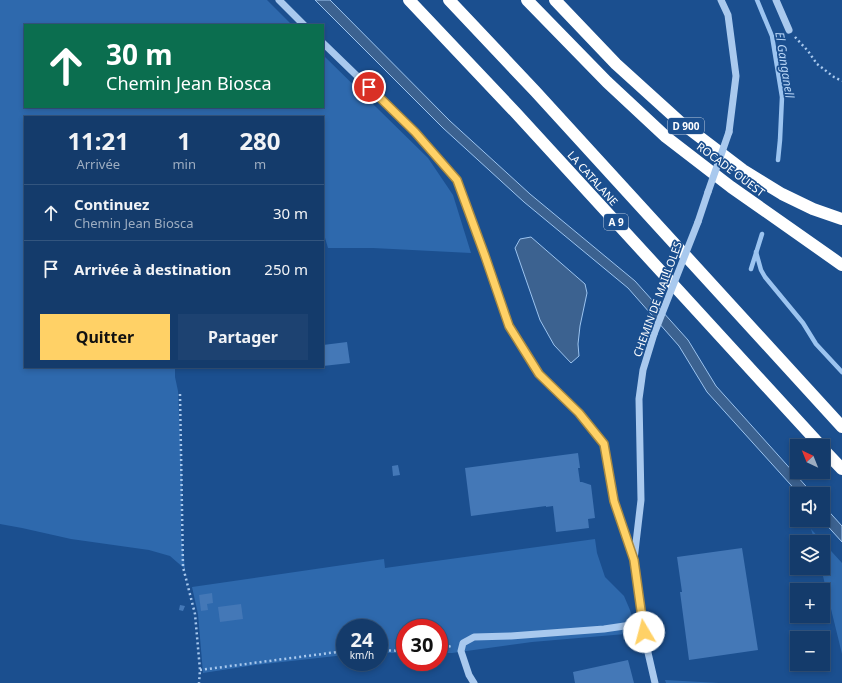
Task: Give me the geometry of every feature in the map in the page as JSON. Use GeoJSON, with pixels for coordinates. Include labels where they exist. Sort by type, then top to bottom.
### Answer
{"type":"FeatureCollection","features":[{"type":"Feature","properties":{"kind":"highway","name":"LA CATALANE"},"geometry":{"type":"LineString","coordinates":[[409,0],[515,112],[815,439]]}},
{"type":"Feature","properties":{"kind":"highway","name":"LA CATALANE"},"geometry":{"type":"LineString","coordinates":[[449,0],[535,91],[842,427]]}},
{"type":"Feature","properties":{"kind":"highway","name":"ROCADE OUEST"},"geometry":{"type":"LineString","coordinates":[[527,0],[607,82],[666,137],[731,187],[842,265]]}},
{"type":"Feature","properties":{"kind":"highway","name":"ROCADE OUEST"},"geometry":{"type":"LineString","coordinates":[[555,0],[616,64],[680,122],[743,170],[782,194],[842,219]]}},
{"type":"Feature","properties":{"kind":"highway"},"geometry":{"type":"LineString","coordinates":[[798,234],[842,272]]}},
{"type":"Feature","properties":{"kind":"highway"},"geometry":{"type":"LineString","coordinates":[[830,457],[842,470]]}},
{"type":"Feature","properties":{"kind":"street"},"geometry":{"type":"LineString","coordinates":[[278,0],[303,24]]}},
{"type":"Feature","properties":{"kind":"street","name":"CHEMIN DE MAILLOLES"},"geometry":{"type":"LineString","coordinates":[[655,683],[644,632],[634,560],[641,500],[639,400],[643,370],[654,334],[698,222],[729,132],[736,76],[728,15],[720,0]]}},
{"type":"Feature","properties":{"kind":"street"},"geometry":{"type":"LineString","coordinates":[[776,0],[789,30]]}},
{"type":"Feature","properties":{"kind":"street"},"geometry":{"type":"LineString","coordinates":[[324,44],[415,132],[457,180],[509,326],[539,374],[579,413],[604,444],[614,501],[634,560]]}},
{"type":"Feature","properties":{"kind":"street"},"geometry":{"type":"LineString","coordinates":[[474,683],[469,675],[461,651],[463,643],[474,637],[511,636],[604,629],[631,625],[642,618]]}},
{"type":"Feature","properties":{"kind":"path"},"geometry":{"type":"LineString","coordinates":[[789,30],[808,51],[817,64],[842,81]]}},
{"type":"Feature","properties":{"kind":"path"},"geometry":{"type":"LineString","coordinates":[[180,394],[183,566],[195,614],[200,670],[199,683]]}},
{"type":"Feature","properties":{"kind":"path"},"geometry":{"type":"LineString","coordinates":[[200,670],[336,652]]}},
{"type":"Feature","properties":{"kind":"shaded area"},"geometry":{"type":"Polygon","coordinates":[[[0,0],[267,0],[291,24],[24,24],[24,108],[324,108],[324,56],[428,158],[453,195],[471,253],[373,248],[328,248],[324,234],[324,116],[24,116],[24,368],[175,368],[178,391],[182,482],[181,533],[185,569],[170,556],[149,550],[71,539],[0,524],[0,0]]]}},
{"type":"Feature","properties":{"kind":"shaded area"},"geometry":{"type":"Polygon","coordinates":[[[315,0],[330,0],[450,121],[530,194],[635,281],[688,340],[716,386],[790,468],[790,479],[800,479],[807,487],[793,487],[707,392],[679,346],[628,288],[524,202],[443,128],[315,0]]]}},
{"type":"Feature","properties":{"kind":"shaded area"},"geometry":{"type":"Polygon","coordinates":[[[531,237],[585,284],[587,293],[580,326],[578,344],[579,356],[571,363],[554,345],[540,320],[515,248],[520,239],[531,237]]]}},
{"type":"Feature","properties":{"kind":"shaded area"},"geometry":{"type":"Polygon","coordinates":[[[830,513],[842,526],[842,542],[828,527],[830,527],[830,513]]]}},
{"type":"Feature","properties":{"kind":"shaded area"},"geometry":{"type":"Polygon","coordinates":[[[811,529],[817,535],[813,535],[811,529]]]}},
{"type":"Feature","properties":{"kind":"shaded area"},"geometry":{"type":"Polygon","coordinates":[[[595,539],[597,553],[605,577],[624,596],[637,633],[532,642],[448,653],[448,619],[396,619],[396,653],[388,653],[388,619],[336,619],[336,656],[255,665],[203,673],[198,614],[192,587],[384,559],[385,568],[595,539]]]}},
{"type":"Feature","properties":{"kind":"shaded area"},"geometry":{"type":"Polygon","coordinates":[[[830,550],[842,563],[842,654],[830,605],[830,583],[825,583],[823,575],[830,575],[830,550]]]}},
{"type":"Feature","properties":{"kind":"shaded area"},"geometry":{"type":"Polygon","coordinates":[[[665,680],[719,683],[666,683],[665,680]]]}},
{"type":"Feature","properties":{"kind":"building"},"geometry":{"type":"Polygon","coordinates":[[[347,342],[350,363],[324,366],[324,345],[347,342]]]}},
{"type":"Feature","properties":{"kind":"building"},"geometry":{"type":"Polygon","coordinates":[[[578,453],[580,482],[591,485],[595,518],[588,519],[589,528],[556,532],[553,506],[471,516],[465,468],[578,453]]]}},
{"type":"Feature","properties":{"kind":"building"},"geometry":{"type":"Polygon","coordinates":[[[398,465],[400,475],[393,476],[392,466],[398,465]]]}},
{"type":"Feature","properties":{"kind":"building"},"geometry":{"type":"Polygon","coordinates":[[[742,548],[758,650],[689,660],[677,557],[742,548]]]}},
{"type":"Feature","properties":{"kind":"building"},"geometry":{"type":"Polygon","coordinates":[[[212,593],[213,603],[207,604],[208,610],[201,611],[199,595],[212,593]]]}},
{"type":"Feature","properties":{"kind":"building"},"geometry":{"type":"Polygon","coordinates":[[[241,604],[243,619],[220,622],[218,607],[241,604]]]}},
{"type":"Feature","properties":{"kind":"building"},"geometry":{"type":"Polygon","coordinates":[[[180,605],[185,606],[183,611],[179,610],[180,605]]]}},
{"type":"Feature","properties":{"kind":"building"},"geometry":{"type":"Polygon","coordinates":[[[628,660],[634,683],[575,683],[573,672],[628,660]]]}},
{"type":"Feature","properties":{"kind":"waterway","name":"El Ganganell"},"geometry":{"type":"LineString","coordinates":[[757,0],[772,36],[782,97],[778,160]]}},
{"type":"Feature","properties":{"kind":"waterway","name":"El Ganganell"},"geometry":{"type":"LineString","coordinates":[[751,269],[762,234]]}},
{"type":"Feature","properties":{"kind":"waterway"},"geometry":{"type":"LineString","coordinates":[[756,252],[761,270],[765,277],[803,323],[816,344],[842,372]]}},
{"type":"Feature","properties":{"kind":"route"},"geometry":{"type":"LineString","coordinates":[[369,87],[415,132],[457,180],[509,326],[539,374],[579,413],[604,444],[614,501],[634,560],[644,632]]}}]}
